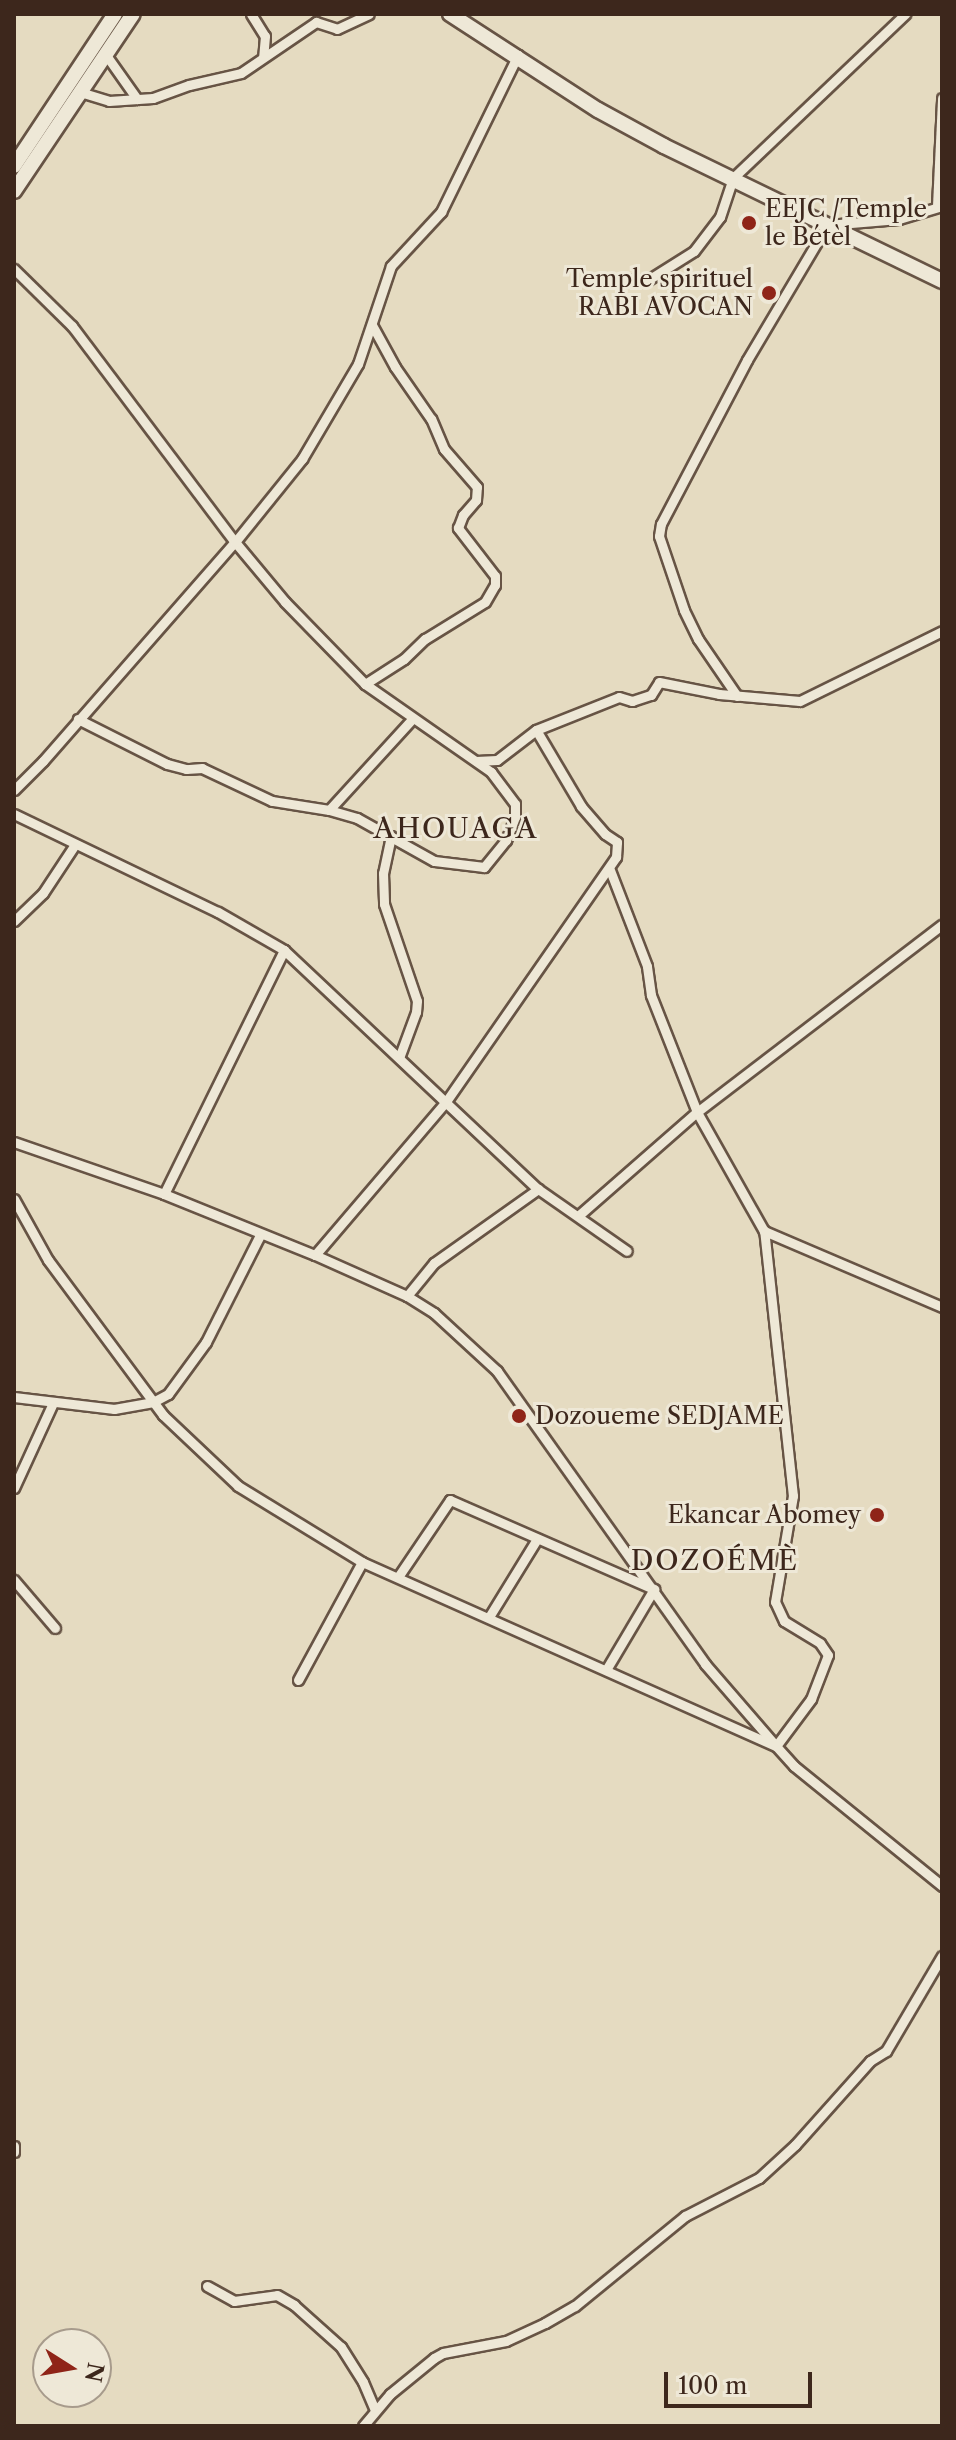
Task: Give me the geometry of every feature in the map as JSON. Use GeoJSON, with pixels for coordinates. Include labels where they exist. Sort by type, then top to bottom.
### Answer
{"type":"FeatureCollection","features":[{"type":"Feature","properties":{"kind":"main road"},"geometry":{"type":"LineString","coordinates":[[14,166],[115,14]]}},
{"type":"Feature","properties":{"kind":"main road"},"geometry":{"type":"LineString","coordinates":[[14,191],[133,14]]}},
{"type":"Feature","properties":{"kind":"main road"},"geometry":{"type":"LineString","coordinates":[[450,14],[493,43],[518,55],[598,110],[942,281]]}},
{"type":"Feature","properties":{"kind":"street"},"geometry":{"type":"LineString","coordinates":[[251,14],[265,36],[263,57]]}},
{"type":"Feature","properties":{"kind":"street"},"geometry":{"type":"LineString","coordinates":[[80,92],[109,101],[153,98],[189,85],[241,73],[316,22],[337,29],[369,14]]}},
{"type":"Feature","properties":{"kind":"street"},"geometry":{"type":"LineString","coordinates":[[615,279],[648,280],[694,251],[720,217],[733,178],[905,14]]}},
{"type":"Feature","properties":{"kind":"street"},"geometry":{"type":"LineString","coordinates":[[106,55],[137,99]]}},
{"type":"Feature","properties":{"kind":"street"},"geometry":{"type":"LineString","coordinates":[[14,790],[235,542],[327,422],[354,374],[391,266],[441,212],[518,55]]}},
{"type":"Feature","properties":{"kind":"street"},"geometry":{"type":"LineString","coordinates":[[737,696],[705,651],[684,610],[659,530],[747,360],[827,225],[899,219],[940,206],[942,98]]}},
{"type":"Feature","properties":{"kind":"street"},"geometry":{"type":"LineString","coordinates":[[14,269],[72,326],[235,542],[328,649],[365,684],[491,772],[515,804],[512,830],[484,867],[434,861],[357,818],[272,801],[202,768],[186,769],[167,764],[78,719]]}},
{"type":"Feature","properties":{"kind":"street"},"geometry":{"type":"LineString","coordinates":[[365,684],[445,625],[485,602],[495,585],[495,576],[458,528],[463,515],[476,500],[477,487],[444,449],[431,419],[395,367],[372,325]]}},
{"type":"Feature","properties":{"kind":"street"},"geometry":{"type":"LineString","coordinates":[[472,760],[497,760],[536,730],[619,697],[632,701],[651,695],[659,682],[788,702],[812,697],[942,631]]}},
{"type":"Feature","properties":{"kind":"street"},"geometry":{"type":"LineString","coordinates":[[329,810],[412,719]]}},
{"type":"Feature","properties":{"kind":"street"},"geometry":{"type":"LineString","coordinates":[[315,1255],[445,1103],[610,870],[616,857],[617,842],[605,834],[581,806],[536,730]]}},
{"type":"Feature","properties":{"kind":"street"},"geometry":{"type":"LineString","coordinates":[[14,814],[74,846],[218,912],[284,950],[538,1189],[627,1251]]}},
{"type":"Feature","properties":{"kind":"street"},"geometry":{"type":"LineString","coordinates":[[391,836],[383,873],[384,904],[417,1001],[399,1058]]}},
{"type":"Feature","properties":{"kind":"street"},"geometry":{"type":"LineString","coordinates":[[14,921],[43,893],[74,846]]}},
{"type":"Feature","properties":{"kind":"street"},"geometry":{"type":"LineString","coordinates":[[610,870],[647,966],[651,995],[697,1112],[764,1231],[793,1496],[775,1602],[784,1621],[820,1643],[828,1655],[811,1699],[776,1746]]}},
{"type":"Feature","properties":{"kind":"street"},"geometry":{"type":"LineString","coordinates":[[578,1216],[697,1112],[942,925]]}},
{"type":"Feature","properties":{"kind":"street"},"geometry":{"type":"LineString","coordinates":[[164,1194],[284,950]]}},
{"type":"Feature","properties":{"kind":"street"},"geometry":{"type":"LineString","coordinates":[[14,1142],[164,1194],[315,1255],[407,1296],[462,1336],[497,1371],[705,1664],[776,1746],[794,1766],[942,1886]]}},
{"type":"Feature","properties":{"kind":"street"},"geometry":{"type":"LineString","coordinates":[[407,1296],[434,1263],[538,1189]]}},
{"type":"Feature","properties":{"kind":"street"},"geometry":{"type":"LineString","coordinates":[[14,1199],[48,1260],[153,1402],[238,1486],[362,1562],[776,1746]]}},
{"type":"Feature","properties":{"kind":"street"},"geometry":{"type":"LineString","coordinates":[[764,1231],[942,1307]]}},
{"type":"Feature","properties":{"kind":"street"},"geometry":{"type":"LineString","coordinates":[[14,1397],[114,1409],[153,1402],[168,1394],[206,1342],[260,1235]]}},
{"type":"Feature","properties":{"kind":"street"},"geometry":{"type":"LineString","coordinates":[[14,1488],[53,1403]]}},
{"type":"Feature","properties":{"kind":"street"},"geometry":{"type":"LineString","coordinates":[[398,1577],[450,1500],[654,1589]]}},
{"type":"Feature","properties":{"kind":"street"},"geometry":{"type":"LineString","coordinates":[[489,1617],[537,1539]]}},
{"type":"Feature","properties":{"kind":"street"},"geometry":{"type":"LineString","coordinates":[[298,1680],[362,1562]]}},
{"type":"Feature","properties":{"kind":"street"},"geometry":{"type":"LineString","coordinates":[[14,1580],[55,1628]]}},
{"type":"Feature","properties":{"kind":"street"},"geometry":{"type":"LineString","coordinates":[[606,1670],[654,1589]]}},
{"type":"Feature","properties":{"kind":"street"},"geometry":{"type":"LineString","coordinates":[[363,2426],[390,2394],[443,2353],[506,2341],[575,2306],[685,2216],[759,2178],[795,2145],[870,2061],[886,2051],[942,1956]]}},
{"type":"Feature","properties":{"kind":"street"},"geometry":{"type":"LineString","coordinates":[[207,2286],[234,2301],[277,2295],[294,2305],[341,2347],[363,2382],[375,2410]]}},
{"type":"Feature","properties":{"kind":"place","name":"EEJC /Temple le Bétèl"},"geometry":{"type":"Point","coordinates":[749,223]}},
{"type":"Feature","properties":{"kind":"place","name":"Temple spirituel RABI AVOCAN"},"geometry":{"type":"Point","coordinates":[769,293]}},
{"type":"Feature","properties":{"kind":"place","name":"Dozoueme SEDJAME"},"geometry":{"type":"Point","coordinates":[519,1416]}},
{"type":"Feature","properties":{"kind":"place","name":"Ekancar Abomey"},"geometry":{"type":"Point","coordinates":[877,1515]}},
{"type":"Feature","properties":{"kind":"district","name":"AHOUAGA"},"geometry":{"type":"Point","coordinates":[456,828]}},
{"type":"Feature","properties":{"kind":"district","name":"DOZOÉMÈ"},"geometry":{"type":"Point","coordinates":[715,1560]}}]}
